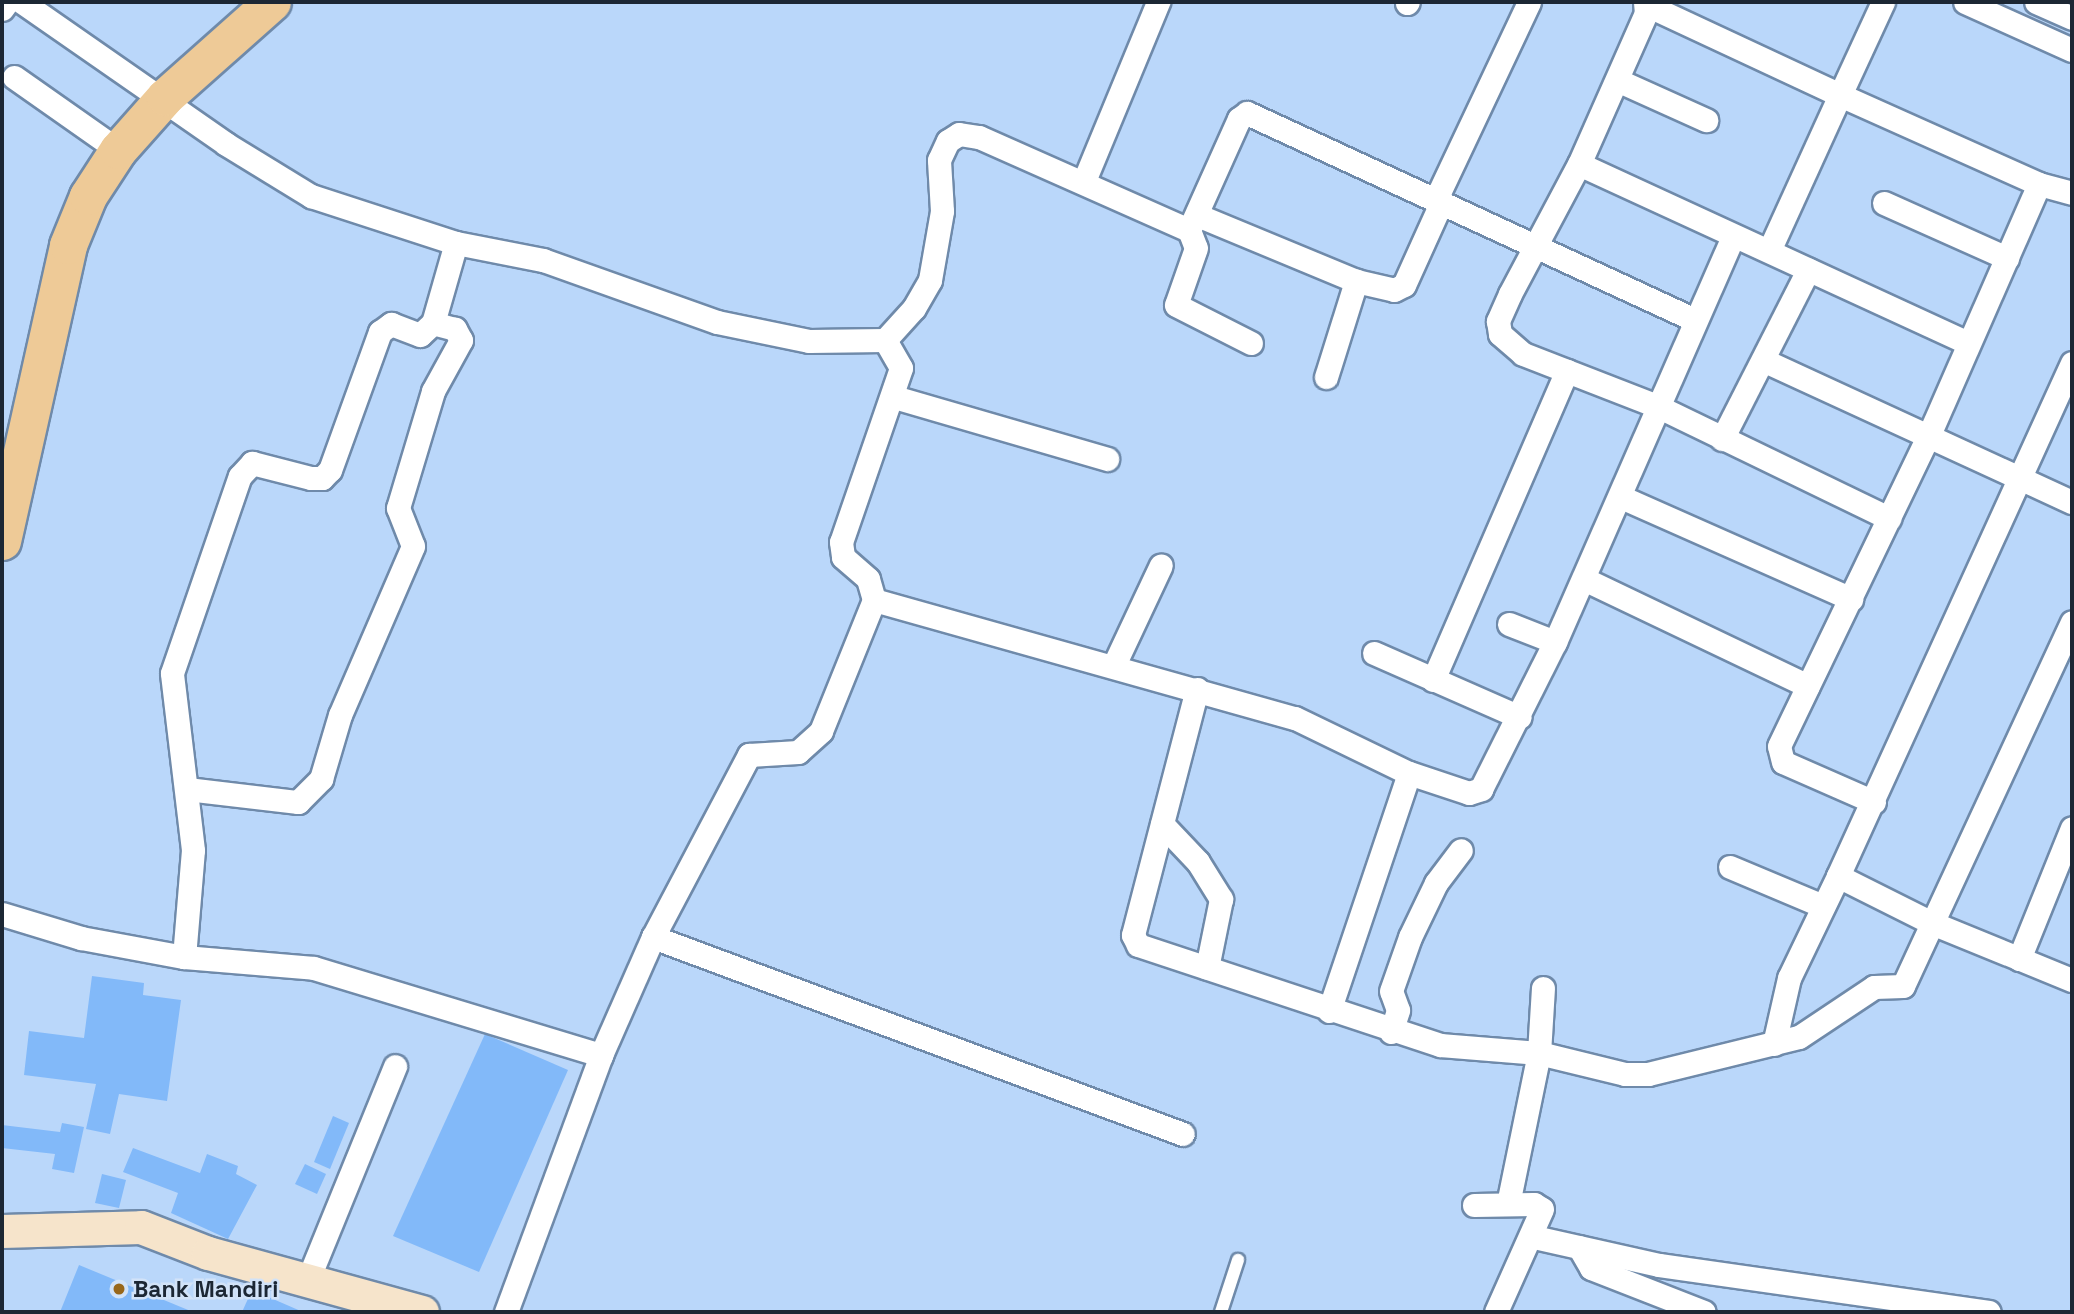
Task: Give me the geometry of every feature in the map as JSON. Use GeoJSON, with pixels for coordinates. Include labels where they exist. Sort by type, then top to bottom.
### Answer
{"type":"FeatureCollection","features":[{"type":"Feature","properties":{"kind":"main road"},"geometry":{"type":"LineString","coordinates":[[3,527],[68,245],[88,196],[118,150],[164,97],[272,2]]}},
{"type":"Feature","properties":{"kind":"street"},"geometry":{"type":"LineString","coordinates":[[2,9],[7,2]]}},
{"type":"Feature","properties":{"kind":"street"},"geometry":{"type":"LineString","coordinates":[[22,2],[164,97],[226,144],[312,196],[456,243],[543,260],[751,330],[833,343],[885,340],[914,308],[930,280],[942,211],[939,160],[947,141],[959,134],[979,137],[1084,181],[1356,281],[1400,289],[1529,2]]}},
{"type":"Feature","properties":{"kind":"street"},"geometry":{"type":"LineString","coordinates":[[1084,181],[1158,2]]}},
{"type":"Feature","properties":{"kind":"street"},"geometry":{"type":"LineString","coordinates":[[1769,251],[1883,2]]}},
{"type":"Feature","properties":{"kind":"street"},"geometry":{"type":"LineString","coordinates":[[1965,2],[2072,50]]}},
{"type":"Feature","properties":{"kind":"street"},"geometry":{"type":"LineString","coordinates":[[2036,2],[2072,18]]}},
{"type":"Feature","properties":{"kind":"street"},"geometry":{"type":"LineString","coordinates":[[1889,518],[1657,406],[1523,354],[1500,334],[1498,321],[1579,164],[1617,80],[1646,3],[1840,95],[2039,184],[2072,193]]}},
{"type":"Feature","properties":{"kind":"street"},"geometry":{"type":"LineString","coordinates":[[14,77],[118,150]]}},
{"type":"Feature","properties":{"kind":"street"},"geometry":{"type":"LineString","coordinates":[[1617,80],[1706,120]]}},
{"type":"Feature","properties":{"kind":"street"},"geometry":{"type":"LineString","coordinates":[[1251,343],[1176,305],[1196,248],[1193,222],[1239,119],[1247,113],[1696,320]]}},
{"type":"Feature","properties":{"kind":"street"},"geometry":{"type":"LineString","coordinates":[[1579,164],[1732,238],[1769,251],[1968,344]]}},
{"type":"Feature","properties":{"kind":"street"},"geometry":{"type":"LineString","coordinates":[[1874,802],[1779,759],[1779,747],[1928,437],[2039,184]]}},
{"type":"Feature","properties":{"kind":"street"},"geometry":{"type":"LineString","coordinates":[[1884,203],[2007,258]]}},
{"type":"Feature","properties":{"kind":"street"},"geometry":{"type":"LineString","coordinates":[[874,600],[1114,665],[1295,718],[1409,773],[1469,793],[1481,789],[1520,717],[1584,579],[1732,238]]}},
{"type":"Feature","properties":{"kind":"street"},"geometry":{"type":"LineString","coordinates":[[184,957],[193,850],[172,673],[243,470],[258,463],[322,478],[380,332],[391,324],[420,335],[433,323],[456,243]]}},
{"type":"Feature","properties":{"kind":"street"},"geometry":{"type":"LineString","coordinates":[[1723,439],[1765,361],[1808,270]]}},
{"type":"Feature","properties":{"kind":"street"},"geometry":{"type":"LineString","coordinates":[[1326,377],[1356,281]]}},
{"type":"Feature","properties":{"kind":"street"},"geometry":{"type":"LineString","coordinates":[[187,789],[298,802],[321,779],[340,715],[413,547],[398,508],[433,391],[461,340],[455,329],[433,323]]}},
{"type":"Feature","properties":{"kind":"street"},"geometry":{"type":"LineString","coordinates":[[506,1312],[601,1055],[653,937],[749,755],[798,752],[821,731],[874,600],[868,579],[843,557],[841,542],[894,397],[901,368],[885,340]]}},
{"type":"Feature","properties":{"kind":"street"},"geometry":{"type":"LineString","coordinates":[[1765,361],[2072,502]]}},
{"type":"Feature","properties":{"kind":"street"},"geometry":{"type":"LineString","coordinates":[[1774,1044],[1789,978],[1874,802],[2072,363]]}},
{"type":"Feature","properties":{"kind":"street"},"geometry":{"type":"LineString","coordinates":[[1433,680],[1567,371]]}},
{"type":"Feature","properties":{"kind":"street"},"geometry":{"type":"LineString","coordinates":[[894,397],[1107,459]]}},
{"type":"Feature","properties":{"kind":"street"},"geometry":{"type":"LineString","coordinates":[[1621,497],[1852,598]]}},
{"type":"Feature","properties":{"kind":"street"},"geometry":{"type":"LineString","coordinates":[[1114,665],[1161,565]]}},
{"type":"Feature","properties":{"kind":"street"},"geometry":{"type":"LineString","coordinates":[[1584,579],[1808,686]]}},
{"type":"Feature","properties":{"kind":"street"},"geometry":{"type":"LineString","coordinates":[[1197,689],[1133,935],[1138,945],[1391,1032],[1440,1045],[1539,1053],[1625,1074],[1648,1074],[1774,1044],[1814,1029],[1874,987],[1903,986],[2072,622]]}},
{"type":"Feature","properties":{"kind":"street"},"geometry":{"type":"LineString","coordinates":[[1509,624],[1555,642]]}},
{"type":"Feature","properties":{"kind":"street"},"geometry":{"type":"LineString","coordinates":[[1374,653],[1520,717]]}},
{"type":"Feature","properties":{"kind":"street"},"geometry":{"type":"LineString","coordinates":[[1329,1011],[1409,773]]}},
{"type":"Feature","properties":{"kind":"street"},"geometry":{"type":"LineString","coordinates":[[1162,824],[1198,862],[1221,899],[1207,968]]}},
{"type":"Feature","properties":{"kind":"street"},"geometry":{"type":"LineString","coordinates":[[2019,959],[2072,828]]}},
{"type":"Feature","properties":{"kind":"street"},"geometry":{"type":"LineString","coordinates":[[1391,1032],[1398,1010],[1391,991],[1410,937],[1436,883],[1461,850]]}},
{"type":"Feature","properties":{"kind":"street"},"geometry":{"type":"LineString","coordinates":[[1730,867],[1823,905]]}},
{"type":"Feature","properties":{"kind":"street"},"geometry":{"type":"LineString","coordinates":[[1838,876],[1932,923],[2072,980]]}},
{"type":"Feature","properties":{"kind":"street"},"geometry":{"type":"LineString","coordinates":[[2,914],[81,938],[184,957],[314,968],[601,1055]]}},
{"type":"Feature","properties":{"kind":"street"},"geometry":{"type":"LineString","coordinates":[[653,937],[1183,1135]]}},
{"type":"Feature","properties":{"kind":"street"},"geometry":{"type":"LineString","coordinates":[[1508,1203],[1539,1053],[1543,988]]}},
{"type":"Feature","properties":{"kind":"street"},"geometry":{"type":"LineString","coordinates":[[307,1282],[395,1066]]}},
{"type":"Feature","properties":{"kind":"street"},"geometry":{"type":"LineString","coordinates":[[1474,1205],[1508,1203],[1542,1209],[1534,1237],[1496,1312]]}},
{"type":"Feature","properties":{"kind":"street"},"geometry":{"type":"LineString","coordinates":[[2,1230],[141,1227],[307,1282],[422,1312]]}},
{"type":"Feature","properties":{"kind":"street"},"geometry":{"type":"LineString","coordinates":[[1534,1237],[1659,1265],[1989,1312]]}},
{"type":"Feature","properties":{"kind":"street"},"geometry":{"type":"LineString","coordinates":[[1579,1247],[1591,1268],[1704,1312]]}},
{"type":"Feature","properties":{"kind":"lane"},"geometry":{"type":"LineString","coordinates":[[1221,1312],[1238,1260]]}},
{"type":"Feature","properties":{"kind":"building"},"geometry":{"type":"Polygon","coordinates":[[[92,976],[144,983],[143,995],[181,1000],[167,1101],[119,1094],[110,1134],[86,1129],[96,1084],[24,1075],[29,1031],[84,1038],[92,976]]]}},
{"type":"Feature","properties":{"kind":"building"},"geometry":{"type":"Polygon","coordinates":[[[485,1034],[568,1070],[479,1272],[393,1236],[485,1034]]]}},
{"type":"Feature","properties":{"kind":"building"},"geometry":{"type":"Polygon","coordinates":[[[333,1116],[349,1123],[330,1169],[314,1162],[333,1116]]]}},
{"type":"Feature","properties":{"kind":"building"},"geometry":{"type":"Polygon","coordinates":[[[62,1123],[84,1127],[74,1173],[52,1169],[55,1154],[2,1148],[2,1125],[60,1132],[62,1123]]]}},
{"type":"Feature","properties":{"kind":"building"},"geometry":{"type":"Polygon","coordinates":[[[133,1148],[200,1173],[207,1154],[238,1166],[236,1174],[257,1185],[228,1239],[171,1213],[178,1193],[123,1172],[133,1148]]]}},
{"type":"Feature","properties":{"kind":"building"},"geometry":{"type":"Polygon","coordinates":[[[305,1164],[326,1174],[317,1194],[295,1184],[305,1164]]]}},
{"type":"Feature","properties":{"kind":"building"},"geometry":{"type":"Polygon","coordinates":[[[102,1174],[126,1180],[119,1208],[95,1203],[102,1174]]]}},
{"type":"Feature","properties":{"kind":"building"},"geometry":{"type":"Polygon","coordinates":[[[79,1265],[193,1312],[60,1312],[79,1265]]]}},
{"type":"Feature","properties":{"kind":"building"},"geometry":{"type":"Polygon","coordinates":[[[252,1290],[303,1312],[242,1312],[252,1290]]]}},
{"type":"Feature","properties":{"kind":"place","name":"Bank Mandiri"},"geometry":{"type":"Point","coordinates":[119,1289]}}]}
